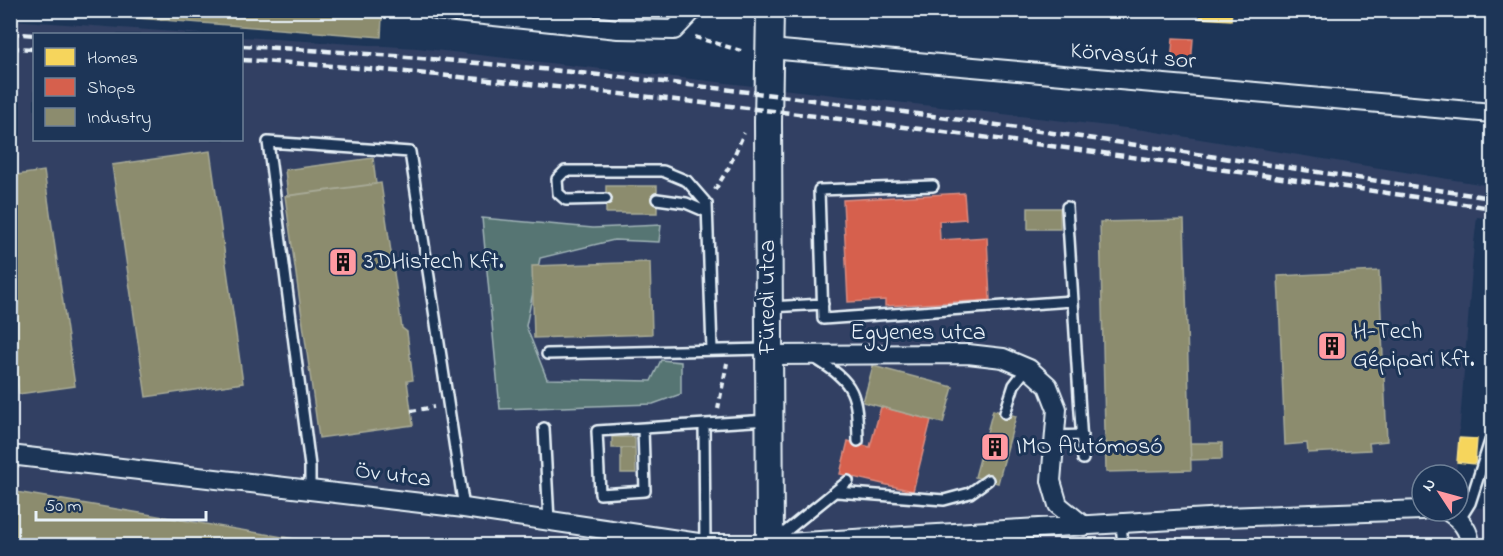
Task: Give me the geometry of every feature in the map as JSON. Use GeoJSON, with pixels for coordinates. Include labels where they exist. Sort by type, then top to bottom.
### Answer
{"type":"FeatureCollection","features":[{"type":"Feature","properties":{"kind":"main road","name":"Füredi utca"},"geometry":{"type":"LineString","coordinates":[[770,10],[768,122],[770,545]]}},
{"type":"Feature","properties":{"kind":"street"},"geometry":{"type":"LineString","coordinates":[[436,10],[618,29],[674,30],[693,10]]}},
{"type":"Feature","properties":{"kind":"street","name":"Körvasút sor"},"geometry":{"type":"LineString","coordinates":[[769,54],[1492,113]]}},
{"type":"Feature","properties":{"kind":"street","name":"Egyenes utca"},"geometry":{"type":"LineString","coordinates":[[768,352],[812,357],[968,354],[1003,358],[1027,368],[1048,386],[1057,409],[1051,481],[1058,505],[1084,526]]}},
{"type":"Feature","properties":{"kind":"street","name":"Öv utca"},"geometry":{"type":"LineString","coordinates":[[10,455],[464,508],[705,545],[770,545]]}},
{"type":"Feature","properties":{"kind":"street"},"geometry":{"type":"LineString","coordinates":[[770,545],[999,538],[1121,523],[1410,511]]}},
{"type":"Feature","properties":{"kind":"street"},"geometry":{"type":"LineString","coordinates":[[1459,523],[1470,536],[1470,546]]}},
{"type":"Feature","properties":{"kind":"lane"},"geometry":{"type":"LineString","coordinates":[[310,490],[310,466],[268,142],[410,152],[464,508]]}},
{"type":"Feature","properties":{"kind":"lane"},"geometry":{"type":"LineString","coordinates":[[606,199],[566,200],[558,193],[557,179],[565,171],[663,171],[687,180],[707,208],[712,350]]}},
{"type":"Feature","properties":{"kind":"lane"},"geometry":{"type":"LineString","coordinates":[[933,186],[819,190],[823,319],[1072,301]]}},
{"type":"Feature","properties":{"kind":"lane"},"geometry":{"type":"LineString","coordinates":[[657,200],[707,208]]}},
{"type":"Feature","properties":{"kind":"lane"},"geometry":{"type":"LineString","coordinates":[[1067,207],[1083,459]]}},
{"type":"Feature","properties":{"kind":"lane"},"geometry":{"type":"LineString","coordinates":[[768,307],[822,304]]}},
{"type":"Feature","properties":{"kind":"lane"},"geometry":{"type":"LineString","coordinates":[[547,354],[730,349],[768,352]]}},
{"type":"Feature","properties":{"kind":"lane"},"geometry":{"type":"LineString","coordinates":[[812,357],[837,371],[857,399],[858,441]]}},
{"type":"Feature","properties":{"kind":"lane"},"geometry":{"type":"LineString","coordinates":[[1005,413],[1014,385],[1027,368]]}},
{"type":"Feature","properties":{"kind":"lane"},"geometry":{"type":"LineString","coordinates":[[643,429],[645,491],[600,494],[597,431],[768,420]]}},
{"type":"Feature","properties":{"kind":"lane"},"geometry":{"type":"LineString","coordinates":[[704,424],[705,545]]}},
{"type":"Feature","properties":{"kind":"lane"},"geometry":{"type":"LineString","coordinates":[[544,428],[549,521]]}},
{"type":"Feature","properties":{"kind":"lane"},"geometry":{"type":"LineString","coordinates":[[1054,436],[1082,435]]}},
{"type":"Feature","properties":{"kind":"lane"},"geometry":{"type":"LineString","coordinates":[[1470,503],[1492,435]]}},
{"type":"Feature","properties":{"kind":"lane"},"geometry":{"type":"LineString","coordinates":[[837,492],[944,500],[970,493],[987,480]]}},
{"type":"Feature","properties":{"kind":"lane"},"geometry":{"type":"LineString","coordinates":[[770,545],[848,481]]}},
{"type":"Feature","properties":{"kind":"lane"},"geometry":{"type":"LineString","coordinates":[[1121,523],[1124,546]]}},
{"type":"Feature","properties":{"kind":"path"},"geometry":{"type":"LineString","coordinates":[[674,30],[769,54]]}},
{"type":"Feature","properties":{"kind":"path"},"geometry":{"type":"LineString","coordinates":[[707,208],[729,167],[746,126],[768,122]]}},
{"type":"Feature","properties":{"kind":"path"},"geometry":{"type":"LineString","coordinates":[[716,424],[730,349]]}},
{"type":"Feature","properties":{"kind":"path"},"geometry":{"type":"LineString","coordinates":[[411,411],[448,405]]}},
{"type":"Feature","properties":{"kind":"shaded area"},"geometry":{"type":"Polygon","coordinates":[[[11,20],[190,33],[33,33],[33,141],[243,141],[243,37],[417,48],[1144,130],[1492,186],[1492,219],[1477,217],[1457,463],[1410,463],[1410,523],[1470,523],[1470,508],[1492,507],[1492,545],[11,546],[11,20]]]}},
{"type":"Feature","properties":{"kind":"green space"},"geometry":{"type":"Polygon","coordinates":[[[482,218],[593,228],[661,225],[659,242],[614,240],[540,258],[526,326],[547,379],[651,381],[661,360],[681,362],[681,394],[653,404],[500,409],[482,218]]]}},
{"type":"Feature","properties":{"kind":"building: Homes"},"geometry":{"type":"Polygon","coordinates":[[[1200,10],[1232,10],[1231,20],[1200,18],[1200,10]]]}},
{"type":"Feature","properties":{"kind":"building: Homes"},"geometry":{"type":"Polygon","coordinates":[[[1459,438],[1477,439],[1475,464],[1457,462],[1459,438]]]}},
{"type":"Feature","properties":{"kind":"building: Shops"},"geometry":{"type":"Polygon","coordinates":[[[1173,38],[1193,39],[1191,65],[1171,63],[1173,38]]]}},
{"type":"Feature","properties":{"kind":"building: Shops"},"geometry":{"type":"Polygon","coordinates":[[[964,193],[966,219],[939,221],[940,240],[987,237],[990,300],[885,306],[885,300],[848,302],[843,200],[964,193]]]}},
{"type":"Feature","properties":{"kind":"building: Shops"},"geometry":{"type":"Polygon","coordinates":[[[881,407],[931,420],[913,491],[840,474],[848,441],[870,447],[881,407]]]}},
{"type":"Feature","properties":{"kind":"building: Industry"},"geometry":{"type":"Polygon","coordinates":[[[34,10],[286,10],[382,17],[381,37],[34,10]]]}},
{"type":"Feature","properties":{"kind":"building: Industry"},"geometry":{"type":"Polygon","coordinates":[[[210,151],[243,383],[146,397],[112,165],[210,151]]]}},
{"type":"Feature","properties":{"kind":"building: Industry"},"geometry":{"type":"Polygon","coordinates":[[[373,158],[376,184],[288,196],[285,170],[373,158]]]}},
{"type":"Feature","properties":{"kind":"building: Industry"},"geometry":{"type":"Polygon","coordinates":[[[44,171],[75,386],[19,394],[10,332],[10,176],[44,171]]]}},
{"type":"Feature","properties":{"kind":"building: Industry","name":"3DHistech Kft."},"geometry":{"type":"Polygon","coordinates":[[[381,183],[402,328],[407,332],[413,380],[407,381],[413,425],[319,438],[285,196],[381,183]]]}},
{"type":"Feature","properties":{"kind":"building: Industry"},"geometry":{"type":"Polygon","coordinates":[[[606,186],[657,186],[657,213],[606,213],[606,186]]]}},
{"type":"Feature","properties":{"kind":"building: Industry"},"geometry":{"type":"Polygon","coordinates":[[[1028,208],[1060,208],[1060,229],[1028,229],[1028,208]]]}},
{"type":"Feature","properties":{"kind":"building: Industry"},"geometry":{"type":"Polygon","coordinates":[[[1184,220],[1191,470],[1106,472],[1100,222],[1184,220]]]}},
{"type":"Feature","properties":{"kind":"building: Industry"},"geometry":{"type":"Polygon","coordinates":[[[650,262],[652,334],[534,338],[532,266],[650,262]]]}},
{"type":"Feature","properties":{"kind":"building: Industry","name":"H-Tech Gépipari Kft."},"geometry":{"type":"Polygon","coordinates":[[[1379,271],[1387,441],[1369,443],[1370,450],[1308,453],[1307,443],[1285,445],[1278,276],[1379,271]]]}},
{"type":"Feature","properties":{"kind":"building: Industry"},"geometry":{"type":"Polygon","coordinates":[[[873,366],[953,387],[943,423],[863,402],[873,366]]]}},
{"type":"Feature","properties":{"kind":"building: Industry","name":"IMO Autómosó"},"geometry":{"type":"Polygon","coordinates":[[[993,410],[1016,416],[998,483],[975,477],[993,410]]]}},
{"type":"Feature","properties":{"kind":"building: Industry"},"geometry":{"type":"Polygon","coordinates":[[[612,437],[635,437],[635,448],[612,448],[612,437]]]}},
{"type":"Feature","properties":{"kind":"building: Industry"},"geometry":{"type":"Polygon","coordinates":[[[1190,443],[1222,443],[1222,459],[1191,460],[1190,443]]]}},
{"type":"Feature","properties":{"kind":"building: Industry"},"geometry":{"type":"Polygon","coordinates":[[[621,448],[635,448],[636,473],[621,473],[621,448]]]}},
{"type":"Feature","properties":{"kind":"building: Industry"},"geometry":{"type":"Polygon","coordinates":[[[10,491],[330,545],[330,546],[10,546],[10,491]]]}},
{"type":"Feature","properties":{"kind":"railway"},"geometry":{"type":"LineString","coordinates":[[10,33],[33,35]]}},
{"type":"Feature","properties":{"kind":"railway"},"geometry":{"type":"LineString","coordinates":[[243,46],[399,56],[556,70],[712,88],[1025,129],[1492,198]]}},
{"type":"Feature","properties":{"kind":"railway"},"geometry":{"type":"LineString","coordinates":[[10,48],[33,49]]}},
{"type":"Feature","properties":{"kind":"railway"},"geometry":{"type":"LineString","coordinates":[[243,60],[459,77],[881,124],[1492,208]]}},
{"type":"Feature","properties":{"kind":"place","name":"3DHistech Kft."},"geometry":{"type":"Point","coordinates":[343,262]}},
{"type":"Feature","properties":{"kind":"place","name":"H-Tech Gépipari Kft."},"geometry":{"type":"Point","coordinates":[1332,346]}},
{"type":"Feature","properties":{"kind":"place","name":"IMO Autómosó"},"geometry":{"type":"Point","coordinates":[995,447]}}]}
